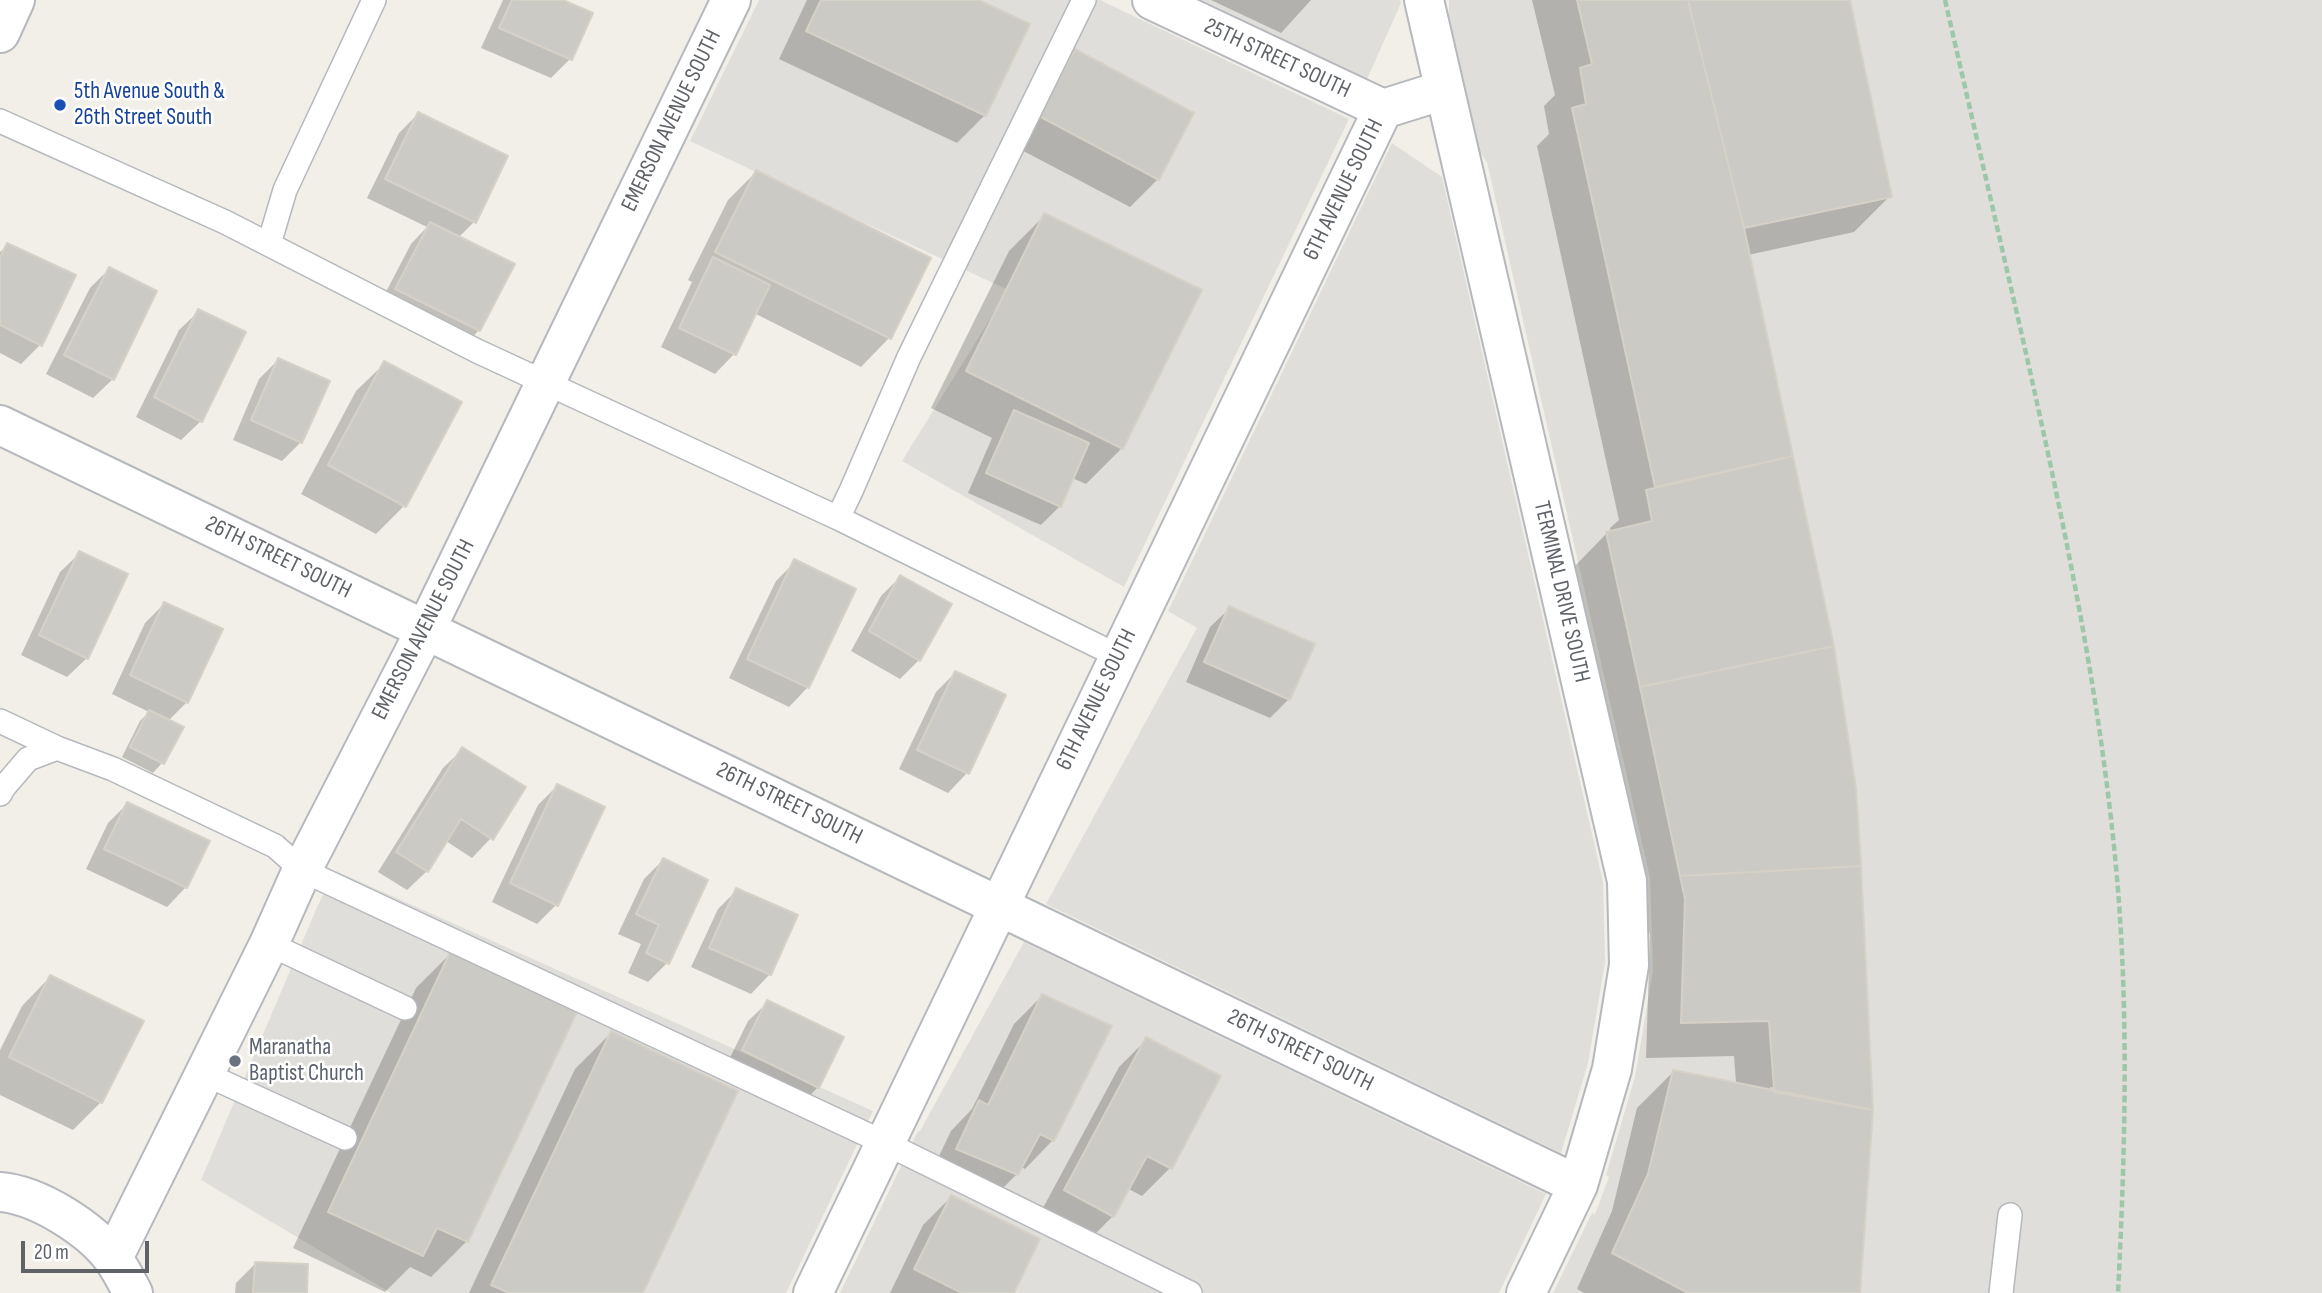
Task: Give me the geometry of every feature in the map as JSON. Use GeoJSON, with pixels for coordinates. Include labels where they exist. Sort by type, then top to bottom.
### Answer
{"type":"FeatureCollection","features":[{"type":"Feature","properties":{"kind":"street"},"geometry":{"type":"LineString","coordinates":[[0,33],[15,0]]}},
{"type":"Feature","properties":{"kind":"street","name":"EMERSON AVENUE SOUTH"},"geometry":{"type":"LineString","coordinates":[[113,1258],[269,944],[302,870],[426,629],[730,0]]}},
{"type":"Feature","properties":{"kind":"street","name":"25TH STREET SOUTH"},"geometry":{"type":"LineString","coordinates":[[1152,0],[1383,109]]}},
{"type":"Feature","properties":{"kind":"street","name":"TERMINAL DRIVE SOUTH"},"geometry":{"type":"LineString","coordinates":[[1424,0],[1464,164],[1627,881],[1629,965],[1612,1069],[1578,1185],[1526,1293]]}},
{"type":"Feature","properties":{"kind":"street"},"geometry":{"type":"LineString","coordinates":[[1383,109],[1444,90]]}},
{"type":"Feature","properties":{"kind":"street","name":"6TH AVENUE SOUTH"},"geometry":{"type":"LineString","coordinates":[[813,1293],[1383,109]]}},
{"type":"Feature","properties":{"kind":"street","name":"26TH STREET SOUTH"},"geometry":{"type":"LineString","coordinates":[[0,425],[1578,1185]]}},
{"type":"Feature","properties":{"kind":"street"},"geometry":{"type":"LineString","coordinates":[[0,1192],[14,1194],[69,1217],[113,1258],[133,1293]]}},
{"type":"Feature","properties":{"kind":"lane"},"geometry":{"type":"LineString","coordinates":[[269,244],[285,190],[374,0]]}},
{"type":"Feature","properties":{"kind":"lane"},"geometry":{"type":"LineString","coordinates":[[838,518],[909,357],[1084,0]]}},
{"type":"Feature","properties":{"kind":"lane"},"geometry":{"type":"LineString","coordinates":[[0,121],[212,216],[477,351],[838,518],[1118,656]]}},
{"type":"Feature","properties":{"kind":"lane"},"geometry":{"type":"LineString","coordinates":[[0,721],[57,748],[113,769],[275,846],[302,870],[885,1143],[1163,1287],[1190,1293]]}},
{"type":"Feature","properties":{"kind":"lane"},"geometry":{"type":"LineString","coordinates":[[0,794],[28,759],[57,748]]}},
{"type":"Feature","properties":{"kind":"lane"},"geometry":{"type":"LineString","coordinates":[[269,944],[405,1008]]}},
{"type":"Feature","properties":{"kind":"lane"},"geometry":{"type":"LineString","coordinates":[[205,1074],[345,1138]]}},
{"type":"Feature","properties":{"kind":"lane"},"geometry":{"type":"LineString","coordinates":[[2001,1293],[2010,1215]]}},
{"type":"Feature","properties":{"kind":"path"},"geometry":{"type":"LineString","coordinates":[[1945,0],[2076,585],[2100,736],[2117,879],[2124,1004],[2124,1171],[2118,1293]]}},
{"type":"Feature","properties":{"kind":"shaded area"},"geometry":{"type":"Polygon","coordinates":[[[759,0],[1100,0],[1349,119],[1124,587],[902,461],[1008,290],[690,141],[759,0]]]}},
{"type":"Feature","properties":{"kind":"shaded area"},"geometry":{"type":"Polygon","coordinates":[[[1202,0],[1400,0],[1401,3],[1367,79],[1202,0]]]}},
{"type":"Feature","properties":{"kind":"shaded area"},"geometry":{"type":"Polygon","coordinates":[[[1449,0],[2322,0],[2322,1293],[1553,1293],[1592,1213],[1595,1214],[1609,1177],[1606,1175],[1635,1077],[1653,971],[1650,878],[1487,162],[1476,146],[1411,103],[1449,17],[1449,0]]]}},
{"type":"Feature","properties":{"kind":"shaded area"},"geometry":{"type":"Polygon","coordinates":[[[1392,143],[1442,177],[1603,882],[1605,962],[1588,1063],[1561,1153],[1046,904],[1197,628],[1168,611],[1392,143]]]}},
{"type":"Feature","properties":{"kind":"shaded area"},"geometry":{"type":"Polygon","coordinates":[[[336,871],[873,1111],[786,1293],[391,1293],[201,1180],[318,905],[336,871]]]}},
{"type":"Feature","properties":{"kind":"shaded area"},"geometry":{"type":"Polygon","coordinates":[[[1024,942],[1546,1194],[1499,1293],[840,1293],[918,1131],[1024,942]]]}},
{"type":"Feature","properties":{"kind":"building"},"geometry":{"type":"Polygon","coordinates":[[[512,0],[563,0],[593,13],[572,60],[499,28],[512,0]]]}},
{"type":"Feature","properties":{"kind":"building"},"geometry":{"type":"Polygon","coordinates":[[[821,0],[979,0],[1030,24],[986,116],[806,31],[821,0]]]}},
{"type":"Feature","properties":{"kind":"building"},"geometry":{"type":"Polygon","coordinates":[[[1577,0],[1688,0],[1744,228],[1793,456],[1655,487],[1572,108],[1586,104],[1580,68],[1592,64],[1577,0]]]}},
{"type":"Feature","properties":{"kind":"building"},"geometry":{"type":"Polygon","coordinates":[[[1688,0],[1850,0],[1892,197],[1744,228],[1688,0]]]}},
{"type":"Feature","properties":{"kind":"building"},"geometry":{"type":"Polygon","coordinates":[[[1075,49],[1194,113],[1159,180],[1039,116],[1075,49]]]}},
{"type":"Feature","properties":{"kind":"building"},"geometry":{"type":"Polygon","coordinates":[[[418,112],[508,156],[476,223],[385,179],[418,112]]]}},
{"type":"Feature","properties":{"kind":"building"},"geometry":{"type":"Polygon","coordinates":[[[756,170],[931,258],[891,339],[715,252],[756,170]]]}},
{"type":"Feature","properties":{"kind":"building"},"geometry":{"type":"Polygon","coordinates":[[[1044,213],[1202,290],[1123,449],[966,371],[1044,213]]]}},
{"type":"Feature","properties":{"kind":"building"},"geometry":{"type":"Polygon","coordinates":[[[430,222],[515,264],[480,331],[395,289],[430,222]]]}},
{"type":"Feature","properties":{"kind":"building"},"geometry":{"type":"Polygon","coordinates":[[[7,243],[76,275],[42,346],[0,325],[0,258],[7,243]]]}},
{"type":"Feature","properties":{"kind":"building"},"geometry":{"type":"Polygon","coordinates":[[[713,257],[770,285],[736,355],[679,328],[713,257]]]}},
{"type":"Feature","properties":{"kind":"building"},"geometry":{"type":"Polygon","coordinates":[[[109,267],[157,291],[114,380],[64,355],[109,267]]]}},
{"type":"Feature","properties":{"kind":"building"},"geometry":{"type":"Polygon","coordinates":[[[198,309],[246,332],[202,422],[154,397],[198,309]]]}},
{"type":"Feature","properties":{"kind":"building"},"geometry":{"type":"Polygon","coordinates":[[[278,358],[330,381],[302,443],[251,420],[278,358]]]}},
{"type":"Feature","properties":{"kind":"building"},"geometry":{"type":"Polygon","coordinates":[[[384,361],[462,402],[406,507],[328,465],[384,361]]]}},
{"type":"Feature","properties":{"kind":"building"},"geometry":{"type":"Polygon","coordinates":[[[1014,410],[1089,443],[1061,507],[986,473],[1014,410]]]}},
{"type":"Feature","properties":{"kind":"building"},"geometry":{"type":"Polygon","coordinates":[[[1793,456],[1834,646],[1640,687],[1606,532],[1652,521],[1646,490],[1793,456]]]}},
{"type":"Feature","properties":{"kind":"building"},"geometry":{"type":"Polygon","coordinates":[[[79,551],[128,574],[88,659],[39,635],[79,551]]]}},
{"type":"Feature","properties":{"kind":"building"},"geometry":{"type":"Polygon","coordinates":[[[794,559],[856,589],[809,688],[747,659],[794,559]]]}},
{"type":"Feature","properties":{"kind":"building"},"geometry":{"type":"Polygon","coordinates":[[[900,575],[952,604],[920,661],[869,631],[900,575]]]}},
{"type":"Feature","properties":{"kind":"building"},"geometry":{"type":"Polygon","coordinates":[[[164,602],[223,629],[188,703],[130,675],[164,602]]]}},
{"type":"Feature","properties":{"kind":"building"},"geometry":{"type":"Polygon","coordinates":[[[1229,606],[1315,644],[1290,700],[1204,662],[1229,606]]]}},
{"type":"Feature","properties":{"kind":"building"},"geometry":{"type":"Polygon","coordinates":[[[1834,646],[1856,788],[1861,866],[1680,876],[1640,687],[1834,646]]]}},
{"type":"Feature","properties":{"kind":"building"},"geometry":{"type":"Polygon","coordinates":[[[955,671],[1006,695],[969,774],[917,750],[955,671]]]}},
{"type":"Feature","properties":{"kind":"building"},"geometry":{"type":"Polygon","coordinates":[[[149,710],[184,727],[164,764],[130,747],[149,710]]]}},
{"type":"Feature","properties":{"kind":"building"},"geometry":{"type":"Polygon","coordinates":[[[462,747],[526,787],[493,840],[461,819],[428,872],[396,852],[462,747]]]}},
{"type":"Feature","properties":{"kind":"building"},"geometry":{"type":"Polygon","coordinates":[[[557,784],[605,807],[558,906],[510,883],[557,784]]]}},
{"type":"Feature","properties":{"kind":"building"},"geometry":{"type":"Polygon","coordinates":[[[127,802],[210,841],[187,888],[104,849],[127,802]]]}},
{"type":"Feature","properties":{"kind":"building"},"geometry":{"type":"Polygon","coordinates":[[[663,858],[708,880],[669,964],[646,953],[659,925],[636,914],[663,858]]]}},
{"type":"Feature","properties":{"kind":"building"},"geometry":{"type":"Polygon","coordinates":[[[1861,866],[1873,1110],[1774,1092],[1771,1088],[1774,1089],[1769,1021],[1681,1023],[1685,899],[1680,876],[1861,866]]]}},
{"type":"Feature","properties":{"kind":"building"},"geometry":{"type":"Polygon","coordinates":[[[736,888],[798,915],[771,975],[709,948],[736,888]]]}},
{"type":"Feature","properties":{"kind":"building"},"geometry":{"type":"Polygon","coordinates":[[[451,950],[578,1010],[468,1242],[437,1228],[423,1256],[328,1212],[451,950]]]}},
{"type":"Feature","properties":{"kind":"building"},"geometry":{"type":"Polygon","coordinates":[[[50,975],[144,1021],[102,1103],[9,1057],[50,975]]]}},
{"type":"Feature","properties":{"kind":"building"},"geometry":{"type":"Polygon","coordinates":[[[1042,994],[1112,1026],[1054,1141],[1040,1134],[1018,1175],[956,1149],[979,1100],[988,1105],[1042,994]]]}},
{"type":"Feature","properties":{"kind":"building"},"geometry":{"type":"Polygon","coordinates":[[[767,1000],[844,1037],[819,1088],[742,1050],[767,1000]]]}},
{"type":"Feature","properties":{"kind":"building"},"geometry":{"type":"Polygon","coordinates":[[[611,1031],[738,1091],[643,1293],[509,1293],[491,1285],[611,1031]]]}},
{"type":"Feature","properties":{"kind":"building"},"geometry":{"type":"Polygon","coordinates":[[[1146,1037],[1221,1076],[1172,1169],[1147,1156],[1114,1217],[1064,1190],[1146,1037]]]}},
{"type":"Feature","properties":{"kind":"building"},"geometry":{"type":"Polygon","coordinates":[[[1673,1070],[1873,1110],[1860,1293],[1688,1293],[1612,1253],[1648,1174],[1673,1070]]]}},
{"type":"Feature","properties":{"kind":"building"},"geometry":{"type":"Polygon","coordinates":[[[951,1195],[1040,1239],[1014,1293],[962,1293],[914,1269],[951,1195]]]}},
{"type":"Feature","properties":{"kind":"building"},"geometry":{"type":"Polygon","coordinates":[[[255,1262],[308,1264],[307,1293],[253,1293],[255,1262]]]}},
{"type":"Feature","properties":{"kind":"place","name":"5th Avenue South & 26th Street South"},"geometry":{"type":"Point","coordinates":[60,105]}},
{"type":"Feature","properties":{"kind":"place","name":"Maranatha Baptist Church"},"geometry":{"type":"Point","coordinates":[235,1061]}}]}
